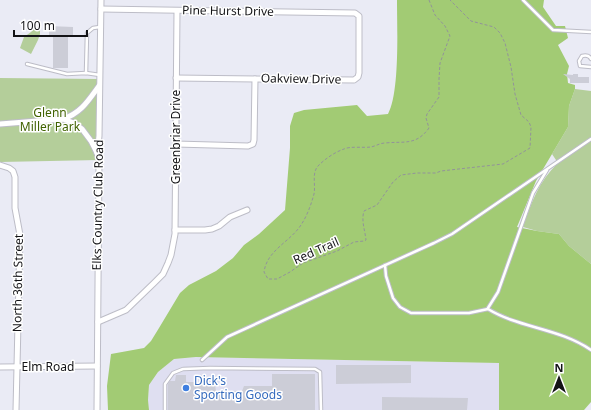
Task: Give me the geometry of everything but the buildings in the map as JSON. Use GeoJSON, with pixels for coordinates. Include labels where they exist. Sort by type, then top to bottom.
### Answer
{"type":"FeatureCollection","features":[{"type":"Feature","properties":{"kind":"street","name":"Elks Country Club Road"},"geometry":{"type":"LineString","coordinates":[[97,410],[99,160],[97,153],[99,136],[100,0]]}},
{"type":"Feature","properties":{"kind":"street","name":"Pine Hurst Drive"},"geometry":{"type":"LineString","coordinates":[[100,9],[355,13]]}},
{"type":"Feature","properties":{"kind":"street","name":"Greenbriar Drive"},"geometry":{"type":"LineString","coordinates":[[98,322],[119,314],[131,306],[162,274],[168,263],[173,247],[175,230],[177,11]]}},
{"type":"Feature","properties":{"kind":"street","name":"Oakview Drive"},"geometry":{"type":"LineString","coordinates":[[176,78],[356,79],[359,73],[360,18],[355,13]]}},
{"type":"Feature","properties":{"kind":"street"},"geometry":{"type":"LineString","coordinates":[[176,144],[252,145],[254,140],[255,79]]}},
{"type":"Feature","properties":{"kind":"street"},"geometry":{"type":"LineString","coordinates":[[0,124],[63,119],[73,116],[99,86]]}},
{"type":"Feature","properties":{"kind":"street"},"geometry":{"type":"LineString","coordinates":[[63,119],[74,123],[82,130],[97,153]]}},
{"type":"Feature","properties":{"kind":"street","name":"North 36th Street"},"geometry":{"type":"LineString","coordinates":[[0,165],[13,171],[15,177],[15,208],[20,236],[16,410]]}},
{"type":"Feature","properties":{"kind":"street"},"geometry":{"type":"LineString","coordinates":[[175,230],[212,229],[219,226],[230,217],[247,210]]}},
{"type":"Feature","properties":{"kind":"street","name":"Elm Road"},"geometry":{"type":"LineString","coordinates":[[0,367],[97,366]]}},
{"type":"Feature","properties":{"kind":"lane"},"geometry":{"type":"LineString","coordinates":[[522,0],[553,30],[591,32]]}},
{"type":"Feature","properties":{"kind":"lane"},"geometry":{"type":"LineString","coordinates":[[86,73],[87,33],[93,28],[100,27]]}},
{"type":"Feature","properties":{"kind":"lane"},"geometry":{"type":"LineString","coordinates":[[591,59],[590,56],[582,56],[579,61],[580,66],[591,67]]}},
{"type":"Feature","properties":{"kind":"lane"},"geometry":{"type":"LineString","coordinates":[[27,64],[67,74],[86,73],[100,75]]}},
{"type":"Feature","properties":{"kind":"lane"},"geometry":{"type":"LineString","coordinates":[[202,360],[227,337],[452,234],[591,138]]}},
{"type":"Feature","properties":{"kind":"lane"},"geometry":{"type":"LineString","coordinates":[[488,309],[498,292],[533,193],[548,168]]}},
{"type":"Feature","properties":{"kind":"lane"},"geometry":{"type":"LineString","coordinates":[[386,265],[386,276],[393,298],[400,307],[411,313],[469,313],[488,309],[498,315],[553,332],[580,343],[591,350]]}},
{"type":"Feature","properties":{"kind":"lane"},"geometry":{"type":"LineString","coordinates":[[165,410],[165,384],[173,373],[183,369],[210,368],[315,369],[320,372],[321,410]]}},
{"type":"Feature","properties":{"kind":"path","name":"Red Trail"},"geometry":{"type":"LineString","coordinates":[[429,0],[436,17],[445,26],[450,36],[440,63],[439,97],[427,114],[426,118],[429,128],[424,135],[407,143],[383,143],[369,148],[344,148],[320,164],[316,169],[313,195],[305,218],[298,229],[269,258],[264,272],[268,279],[277,279],[303,263],[337,251],[354,242],[366,240],[366,233],[362,218],[364,211],[378,205],[393,182],[401,175],[436,173],[441,171],[503,164],[530,148],[531,127],[529,122],[521,114],[515,94],[511,67],[505,43],[500,33],[494,27],[470,21],[450,0]]}},
{"type":"Feature","properties":{"kind":"shaded area"},"geometry":{"type":"Polygon","coordinates":[[[196,357],[499,363],[499,410],[149,410],[149,385],[158,372],[174,359],[196,357]]]}},
{"type":"Feature","properties":{"kind":"green space"},"geometry":{"type":"Polygon","coordinates":[[[397,0],[544,0],[543,7],[556,26],[565,26],[568,38],[558,45],[569,66],[567,74],[568,83],[575,85],[569,106],[568,127],[536,181],[517,227],[559,234],[569,246],[591,264],[591,402],[584,410],[499,410],[499,363],[196,357],[174,359],[158,372],[149,385],[149,410],[108,410],[107,386],[111,354],[144,348],[151,341],[180,293],[189,285],[216,271],[233,258],[244,245],[259,234],[285,210],[290,148],[290,126],[294,113],[304,110],[357,105],[367,116],[388,114],[392,104],[396,75],[397,0]]]}},
{"type":"Feature","properties":{"kind":"green space"},"geometry":{"type":"Polygon","coordinates":[[[37,27],[40,30],[40,34],[31,54],[20,48],[24,37],[37,27]]]}},
{"type":"Feature","properties":{"kind":"green space","name":"Glenn Miller Park"},"geometry":{"type":"Polygon","coordinates":[[[0,78],[99,79],[99,160],[0,162],[0,78]]]}},
{"type":"Feature","properties":{"kind":"green space"},"geometry":{"type":"Polygon","coordinates":[[[575,89],[591,91],[591,264],[569,246],[559,234],[537,231],[523,227],[541,185],[551,170],[558,163],[552,154],[568,127],[569,106],[575,89]]]}},
{"type":"Feature","properties":{"kind":"place","name":"Dick's Sporting Goods"},"geometry":{"type":"Point","coordinates":[186,388]}}]}
